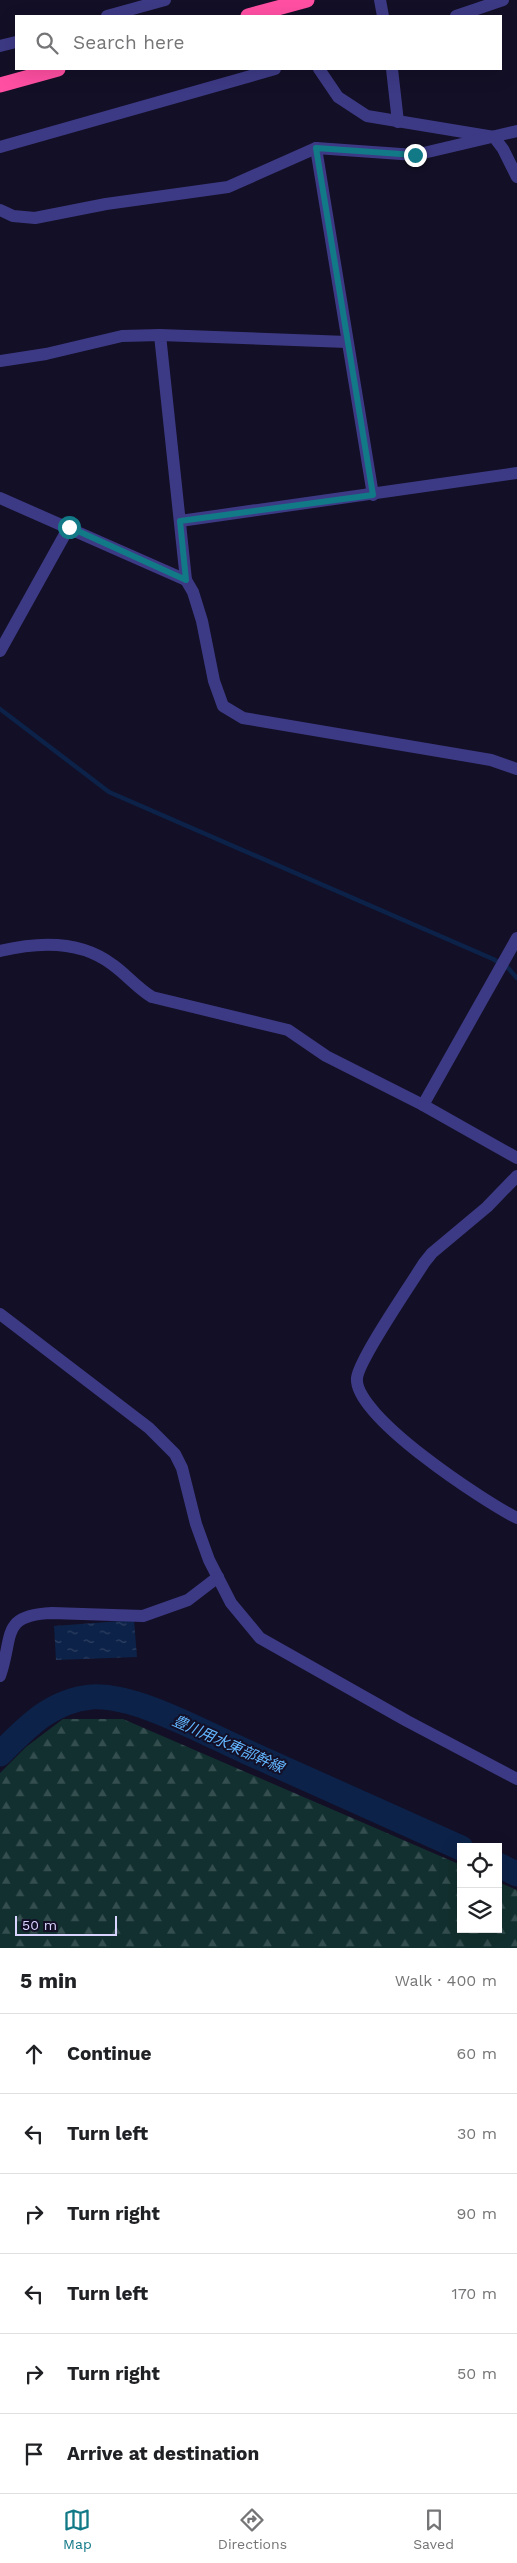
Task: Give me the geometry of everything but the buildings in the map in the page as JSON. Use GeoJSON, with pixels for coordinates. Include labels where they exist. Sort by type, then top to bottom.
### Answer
{"type":"FeatureCollection","features":[{"type":"Feature","properties":{"kind":"highway"},"geometry":{"type":"LineString","coordinates":[[252,15],[307,0]]}},
{"type":"Feature","properties":{"kind":"highway"},"geometry":{"type":"LineString","coordinates":[[0,85],[54,70]]}},
{"type":"Feature","properties":{"kind":"highway"},"geometry":{"type":"LineString","coordinates":[[0,90],[54,70]]}},
{"type":"Feature","properties":{"kind":"street"},"geometry":{"type":"LineString","coordinates":[[111,15],[165,0]]}},
{"type":"Feature","properties":{"kind":"street"},"geometry":{"type":"LineString","coordinates":[[380,0],[383,15]]}},
{"type":"Feature","properties":{"kind":"street"},"geometry":{"type":"LineString","coordinates":[[459,15],[504,0]]}},
{"type":"Feature","properties":{"kind":"street"},"geometry":{"type":"LineString","coordinates":[[0,46],[15,42]]}},
{"type":"Feature","properties":{"kind":"street"},"geometry":{"type":"LineString","coordinates":[[0,147],[270,70]]}},
{"type":"Feature","properties":{"kind":"street"},"geometry":{"type":"LineString","coordinates":[[319,70],[338,97],[367,116],[494,137],[503,149],[517,177]]}},
{"type":"Feature","properties":{"kind":"street"},"geometry":{"type":"LineString","coordinates":[[392,70],[398,122]]}},
{"type":"Feature","properties":{"kind":"street"},"geometry":{"type":"LineString","coordinates":[[0,210],[13,216],[35,218],[106,204],[228,187],[316,148],[415,155],[517,131]]}},
{"type":"Feature","properties":{"kind":"street"},"geometry":{"type":"LineString","coordinates":[[316,148],[373,495]]}},
{"type":"Feature","properties":{"kind":"street"},"geometry":{"type":"LineString","coordinates":[[0,361],[46,354],[122,336],[160,335],[347,342]]}},
{"type":"Feature","properties":{"kind":"street"},"geometry":{"type":"LineString","coordinates":[[160,335],[186,580],[193,592],[202,620],[214,681],[223,706],[233,714],[243,718],[491,760],[517,769]]}},
{"type":"Feature","properties":{"kind":"street"},"geometry":{"type":"LineString","coordinates":[[180,521],[517,473]]}},
{"type":"Feature","properties":{"kind":"street"},"geometry":{"type":"LineString","coordinates":[[0,498],[186,580]]}},
{"type":"Feature","properties":{"kind":"street"},"geometry":{"type":"LineString","coordinates":[[0,651],[69,527]]}},
{"type":"Feature","properties":{"kind":"street"},"geometry":{"type":"LineString","coordinates":[[423,1105],[517,938]]}},
{"type":"Feature","properties":{"kind":"street"},"geometry":{"type":"LineString","coordinates":[[0,951],[26,945],[49,944],[74,948],[94,954],[112,964],[139,989],[152,997],[288,1030],[326,1056],[423,1105],[517,1158]]}},
{"type":"Feature","properties":{"kind":"street"},"geometry":{"type":"LineString","coordinates":[[517,1176],[424,1263],[358,1370],[357,1383],[361,1394],[384,1421],[417,1453],[494,1507],[517,1518]]}},
{"type":"Feature","properties":{"kind":"street"},"geometry":{"type":"LineString","coordinates":[[0,1314],[149,1428],[175,1454],[182,1468],[196,1524],[218,1577],[231,1603],[247,1625],[270,1645],[517,1779]]}},
{"type":"Feature","properties":{"kind":"street"},"geometry":{"type":"LineString","coordinates":[[0,1676],[6,1633],[11,1624],[18,1619],[39,1613],[143,1616],[188,1600],[218,1577]]}},
{"type":"Feature","properties":{"kind":"green space"},"geometry":{"type":"Polygon","coordinates":[[[63,1719],[123,1719],[457,1863],[457,1933],[502,1933],[502,1884],[517,1890],[517,1948],[0,1948],[0,1773],[26,1747],[63,1719]]]}},
{"type":"Feature","properties":{"kind":"water"},"geometry":{"type":"Polygon","coordinates":[[[134,1620],[137,1657],[56,1660],[54,1626],[134,1620]]]}},
{"type":"Feature","properties":{"kind":"waterway"},"geometry":{"type":"LineString","coordinates":[[0,709],[109,792],[493,959],[508,968],[517,978]]}},
{"type":"Feature","properties":{"kind":"waterway","name":"豊川用水東部幹線"},"geometry":{"type":"LineString","coordinates":[[0,1754],[30,1725],[52,1710],[77,1699],[91,1697],[109,1698],[149,1708],[170,1716],[457,1846]]}},
{"type":"Feature","properties":{"kind":"waterway","name":"豊川用水東部幹線"},"geometry":{"type":"LineString","coordinates":[[502,1867],[517,1874]]}},
{"type":"Feature","properties":{"kind":"route"},"geometry":{"type":"LineString","coordinates":[[69,527],[186,580],[180,521],[373,495],[316,148],[415,155]]}}]}
